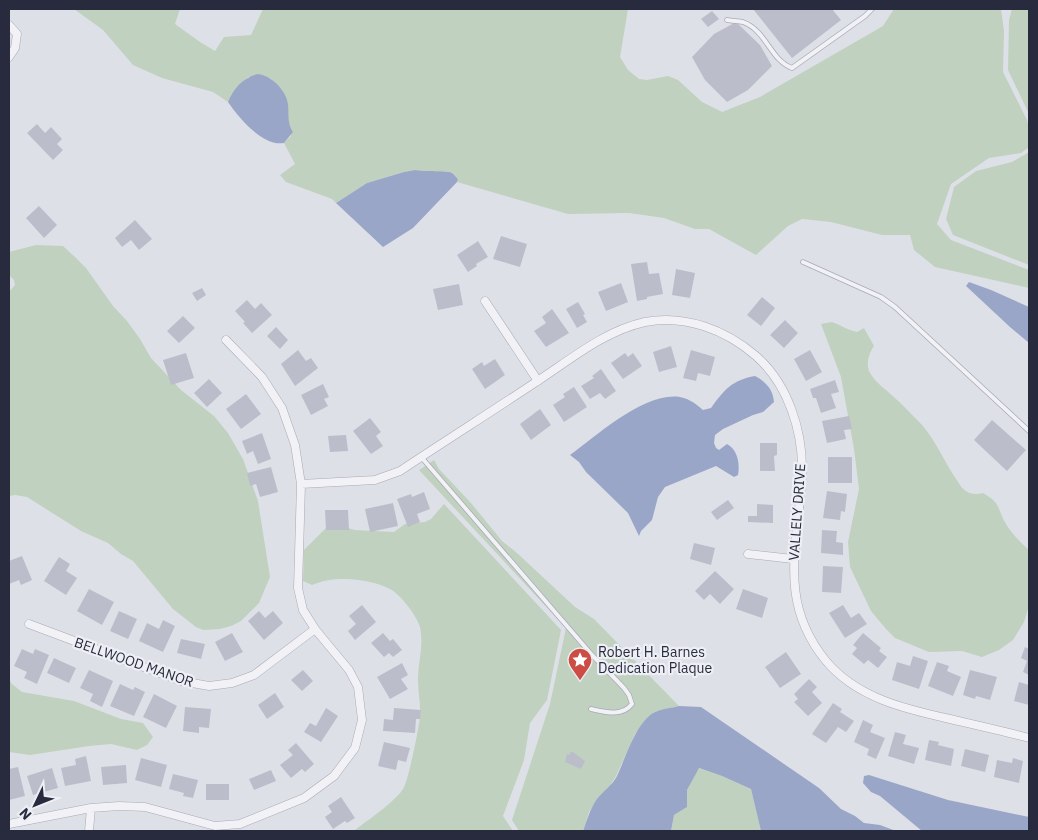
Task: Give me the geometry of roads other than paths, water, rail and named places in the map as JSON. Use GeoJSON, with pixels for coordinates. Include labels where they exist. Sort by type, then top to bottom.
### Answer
{"type":"FeatureCollection","features":[{"type":"Feature","properties":{"kind":"street"},"geometry":{"type":"LineString","coordinates":[[9,25],[17,34],[15,48],[9,57]]}},
{"type":"Feature","properties":{"kind":"street"},"geometry":{"type":"LineString","coordinates":[[484,301],[538,381]]}},
{"type":"Feature","properties":{"kind":"street","name":"VALLELY DRIVE"},"geometry":{"type":"LineString","coordinates":[[301,484],[375,480],[400,471],[606,336],[645,322],[670,320],[695,323],[719,331],[741,344],[760,360],[777,381],[789,404],[798,430],[802,471],[793,559],[795,594],[806,630],[827,662],[853,686],[897,707],[1029,738]]}},
{"type":"Feature","properties":{"kind":"street"},"geometry":{"type":"LineString","coordinates":[[9,824],[92,808],[119,806],[145,808],[215,829],[240,824],[304,798],[334,776],[355,748],[362,720],[358,687],[349,670],[315,629],[304,610],[298,588],[301,484],[296,445],[282,408],[262,377],[226,340]]}},
{"type":"Feature","properties":{"kind":"street"},"geometry":{"type":"LineString","coordinates":[[748,554],[793,559]]}},
{"type":"Feature","properties":{"kind":"street","name":"BELLWOOD MANOR"},"geometry":{"type":"LineString","coordinates":[[29,624],[181,681],[209,686],[232,683],[254,675],[315,629]]}},
{"type":"Feature","properties":{"kind":"street"},"geometry":{"type":"LineString","coordinates":[[89,831],[92,808]]}},
{"type":"Feature","properties":{"kind":"lane"},"geometry":{"type":"LineString","coordinates":[[727,20],[742,22],[752,27],[762,35],[782,65],[792,68],[872,9]]}},
{"type":"Feature","properties":{"kind":"lane"},"geometry":{"type":"LineString","coordinates":[[803,262],[881,297],[895,307],[1029,431]]}},
{"type":"Feature","properties":{"kind":"lane"},"geometry":{"type":"LineString","coordinates":[[421,457],[592,655],[624,688],[632,704],[625,710],[614,713],[591,709]]}},
{"type":"Feature","properties":{"kind":"water"},"geometry":{"type":"Polygon","coordinates":[[[258,74],[278,84],[287,99],[289,122],[293,132],[284,143],[268,141],[260,136],[238,116],[228,102],[240,84],[258,74]]]}},
{"type":"Feature","properties":{"kind":"water"},"geometry":{"type":"Polygon","coordinates":[[[415,170],[450,172],[458,179],[413,228],[383,247],[336,203],[367,183],[415,170]]]}},
{"type":"Feature","properties":{"kind":"water"},"geometry":{"type":"Polygon","coordinates":[[[969,282],[1029,307],[1029,343],[966,286],[969,282]]]}},
{"type":"Feature","properties":{"kind":"water"},"geometry":{"type":"Polygon","coordinates":[[[755,376],[768,386],[774,402],[763,412],[723,429],[715,435],[714,443],[716,448],[719,450],[727,444],[734,450],[739,466],[738,475],[734,477],[716,466],[665,487],[658,497],[652,520],[641,531],[639,536],[628,513],[570,455],[622,417],[652,401],[666,397],[680,397],[690,400],[703,410],[711,408],[720,396],[734,383],[755,376]]]}},
{"type":"Feature","properties":{"kind":"water"},"geometry":{"type":"Polygon","coordinates":[[[679,706],[701,707],[819,788],[841,809],[864,823],[880,825],[896,831],[761,831],[751,789],[699,768],[687,790],[687,807],[674,815],[671,831],[583,831],[592,807],[599,796],[615,780],[641,725],[653,713],[679,706]]]}},
{"type":"Feature","properties":{"kind":"water"},"geometry":{"type":"Polygon","coordinates":[[[869,775],[948,800],[1029,817],[1029,831],[922,831],[880,796],[871,792],[863,783],[864,776],[869,775]]]}},
{"type":"Feature","properties":{"kind":"place","name":"Robert H. Barnes Dedication Plaque"},"geometry":{"type":"Point","coordinates":[580,681]}}]}
